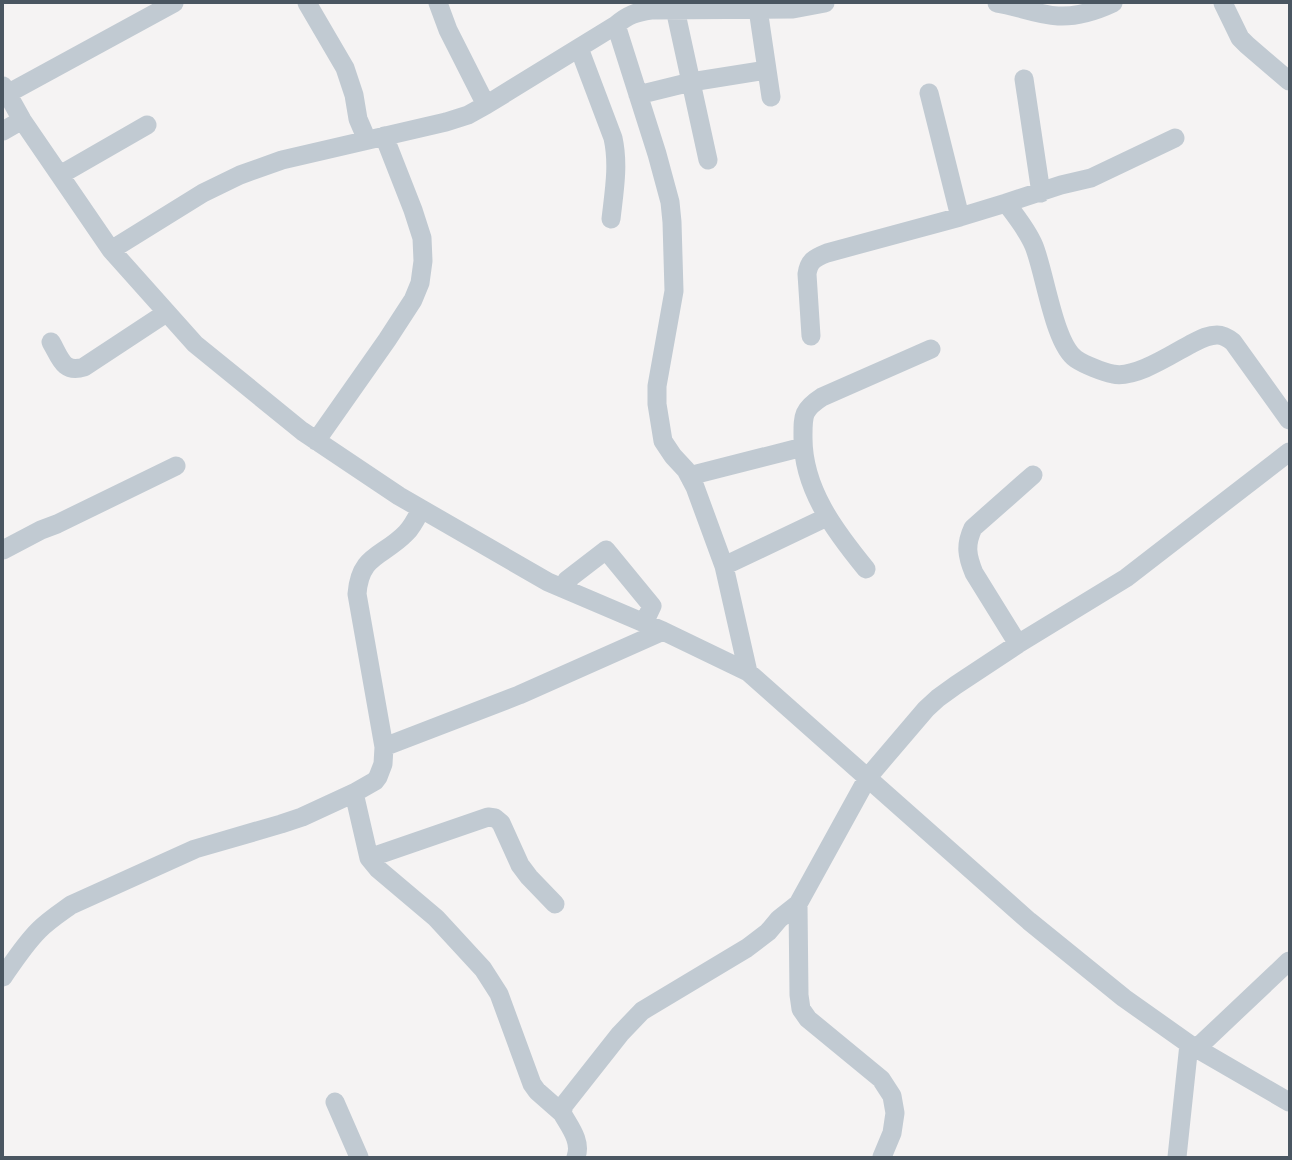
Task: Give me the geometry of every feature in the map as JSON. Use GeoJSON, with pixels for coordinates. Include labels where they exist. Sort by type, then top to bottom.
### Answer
{"type":"FeatureCollection","features":[{"type":"Feature","properties":{"kind":"street"},"geometry":{"type":"LineString","coordinates":[[174,3],[5,90],[22,120],[111,250],[195,344],[302,431],[398,496],[548,582],[663,631],[748,672],[1047,935],[1124,998],[1193,1046],[1289,1102]]}},
{"type":"Feature","properties":{"kind":"street"},"geometry":{"type":"LineString","coordinates":[[307,3],[345,68],[354,94],[358,119],[376,138],[413,210],[422,238],[423,261],[420,283],[413,300],[316,441]]}},
{"type":"Feature","properties":{"kind":"street"},"geometry":{"type":"LineString","coordinates":[[438,3],[448,30],[486,105]]}},
{"type":"Feature","properties":{"kind":"street"},"geometry":{"type":"LineString","coordinates":[[111,250],[203,193],[240,175],[282,160],[446,122],[468,115],[579,48],[620,15],[682,7],[793,9],[825,3]]}},
{"type":"Feature","properties":{"kind":"street"},"geometry":{"type":"LineString","coordinates":[[997,3],[1058,16],[1078,15],[1113,3]]}},
{"type":"Feature","properties":{"kind":"street"},"geometry":{"type":"LineString","coordinates":[[1223,3],[1240,38],[1289,80]]}},
{"type":"Feature","properties":{"kind":"street"},"geometry":{"type":"LineString","coordinates":[[682,7],[691,82],[708,160]]}},
{"type":"Feature","properties":{"kind":"street"},"geometry":{"type":"LineString","coordinates":[[758,9],[771,97]]}},
{"type":"Feature","properties":{"kind":"street"},"geometry":{"type":"LineString","coordinates":[[620,15],[638,95],[664,178],[670,202],[672,222],[674,291],[657,386],[659,421],[663,441],[673,456],[686,470],[695,487],[724,566],[748,672]]}},
{"type":"Feature","properties":{"kind":"street"},"geometry":{"type":"LineString","coordinates":[[579,48],[613,138],[616,152],[611,219]]}},
{"type":"Feature","properties":{"kind":"street"},"geometry":{"type":"LineString","coordinates":[[638,95],[691,82],[768,70]]}},
{"type":"Feature","properties":{"kind":"street"},"geometry":{"type":"LineString","coordinates":[[1024,79],[1040,192]]}},
{"type":"Feature","properties":{"kind":"street"},"geometry":{"type":"LineString","coordinates":[[929,92],[960,217]]}},
{"type":"Feature","properties":{"kind":"street"},"geometry":{"type":"LineString","coordinates":[[3,131],[22,120]]}},
{"type":"Feature","properties":{"kind":"street"},"geometry":{"type":"LineString","coordinates":[[60,175],[147,125]]}},
{"type":"Feature","properties":{"kind":"street"},"geometry":{"type":"LineString","coordinates":[[811,336],[807,274],[809,265],[816,258],[828,253],[960,217],[1061,185],[1091,178],[1175,138]]}},
{"type":"Feature","properties":{"kind":"street"},"geometry":{"type":"LineString","coordinates":[[1006,203],[1033,244],[1040,263],[1059,335],[1076,359],[1114,375],[1126,374],[1141,370],[1204,337],[1217,335],[1226,337],[1233,342],[1289,420]]}},
{"type":"Feature","properties":{"kind":"street"},"geometry":{"type":"LineString","coordinates":[[51,342],[64,365],[70,369],[84,367],[166,313]]}},
{"type":"Feature","properties":{"kind":"street"},"geometry":{"type":"LineString","coordinates":[[866,569],[827,517],[810,480],[806,469],[803,446],[805,414],[810,405],[822,397],[931,349]]}},
{"type":"Feature","properties":{"kind":"street"},"geometry":{"type":"LineString","coordinates":[[689,476],[803,446]]}},
{"type":"Feature","properties":{"kind":"street"},"geometry":{"type":"LineString","coordinates":[[562,1113],[564,1105],[620,1034],[642,1011],[746,948],[768,932],[780,919],[798,904],[868,777],[926,709],[938,698],[1018,644],[1126,578],[1289,452]]}},
{"type":"Feature","properties":{"kind":"street"},"geometry":{"type":"LineString","coordinates":[[3,550],[41,530],[57,524],[176,466]]}},
{"type":"Feature","properties":{"kind":"street"},"geometry":{"type":"LineString","coordinates":[[1018,644],[974,573],[969,561],[967,550],[969,538],[973,528],[1033,475]]}},
{"type":"Feature","properties":{"kind":"street"},"geometry":{"type":"LineString","coordinates":[[3,977],[25,945],[39,930],[52,918],[71,905],[195,849],[302,817],[354,793],[375,781],[383,764],[384,747],[357,594],[358,582],[361,572],[367,563],[406,533],[421,509]]}},
{"type":"Feature","properties":{"kind":"street"},"geometry":{"type":"LineString","coordinates":[[724,566],[827,517]]}},
{"type":"Feature","properties":{"kind":"street"},"geometry":{"type":"LineString","coordinates":[[569,590],[566,580],[606,550],[652,606],[644,623]]}},
{"type":"Feature","properties":{"kind":"street"},"geometry":{"type":"LineString","coordinates":[[384,747],[519,695],[663,631]]}},
{"type":"Feature","properties":{"kind":"street"},"geometry":{"type":"LineString","coordinates":[[354,793],[369,858],[378,869],[436,918],[483,969],[499,994],[532,1084],[537,1091],[562,1113],[576,1140],[578,1146],[576,1157]]}},
{"type":"Feature","properties":{"kind":"street"},"geometry":{"type":"LineString","coordinates":[[369,858],[488,817],[494,818],[501,823],[520,865],[529,877],[555,904]]}},
{"type":"Feature","properties":{"kind":"street"},"geometry":{"type":"LineString","coordinates":[[798,904],[798,977],[801,1009],[808,1019],[881,1080],[892,1096],[895,1113],[892,1133],[882,1157]]}},
{"type":"Feature","properties":{"kind":"street"},"geometry":{"type":"LineString","coordinates":[[1177,1157],[1193,1046],[1289,961]]}},
{"type":"Feature","properties":{"kind":"street"},"geometry":{"type":"LineString","coordinates":[[335,1102],[359,1157]]}}]}
